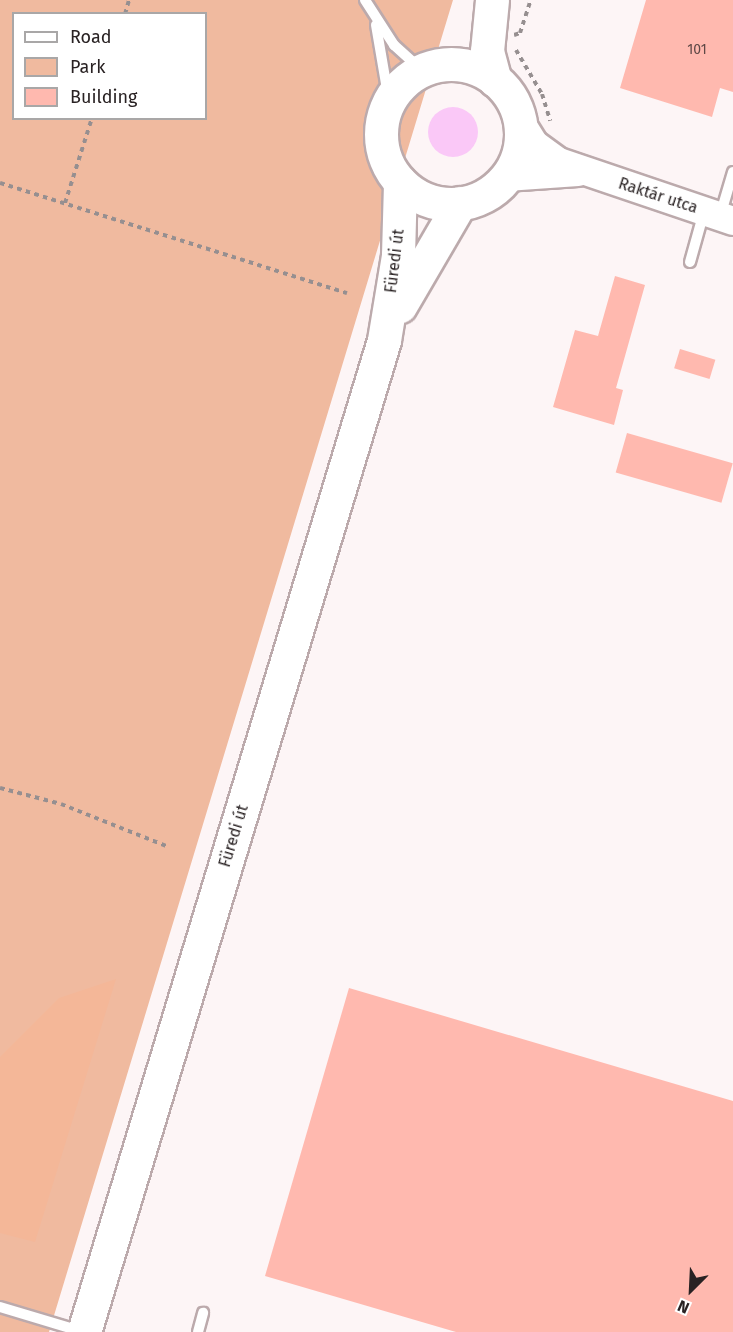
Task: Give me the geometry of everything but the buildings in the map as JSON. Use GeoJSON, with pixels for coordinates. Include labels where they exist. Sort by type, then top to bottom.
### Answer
{"type":"FeatureCollection","features":[{"type":"Feature","properties":{"kind":"main road"},"geometry":{"type":"LineString","coordinates":[[389,101],[432,67],[484,0]]}},
{"type":"Feature","properties":{"kind":"main road"},"geometry":{"type":"LineString","coordinates":[[400,182],[427,199],[460,203],[479,198],[506,177],[517,158],[519,120],[495,80],[487,51],[492,0]]}},
{"type":"Feature","properties":{"kind":"main road"},"geometry":{"type":"LineString","coordinates":[[432,67],[470,66],[495,80]]}},
{"type":"Feature","properties":{"kind":"main road","name":"Füredi út"},"geometry":{"type":"LineString","coordinates":[[83,1332],[384,340],[398,255],[400,182],[382,144],[389,101]]}},
{"type":"Feature","properties":{"kind":"main road","name":"Füredi út"},"geometry":{"type":"LineString","coordinates":[[384,340],[416,272],[460,203]]}},
{"type":"Feature","properties":{"kind":"street","name":"Raktár utca"},"geometry":{"type":"LineString","coordinates":[[519,120],[534,144],[583,172],[719,216]]}},
{"type":"Feature","properties":{"kind":"street","name":"Raktár utca"},"geometry":{"type":"LineString","coordinates":[[506,177],[583,172]]}},
{"type":"Feature","properties":{"kind":"lane"},"geometry":{"type":"LineString","coordinates":[[365,0],[402,54],[432,67]]}},
{"type":"Feature","properties":{"kind":"lane"},"geometry":{"type":"LineString","coordinates":[[374,16],[389,101]]}},
{"type":"Feature","properties":{"kind":"lane"},"geometry":{"type":"LineString","coordinates":[[690,262],[719,216],[733,172]]}},
{"type":"Feature","properties":{"kind":"lane"},"geometry":{"type":"LineString","coordinates":[[0,1307],[83,1332]]}},
{"type":"Feature","properties":{"kind":"lane"},"geometry":{"type":"LineString","coordinates":[[198,1332],[203,1313]]}},
{"type":"Feature","properties":{"kind":"path"},"geometry":{"type":"LineString","coordinates":[[531,0],[520,33],[509,37],[542,94],[552,126]]}},
{"type":"Feature","properties":{"kind":"path"},"geometry":{"type":"LineString","coordinates":[[65,203],[91,120]]}},
{"type":"Feature","properties":{"kind":"path"},"geometry":{"type":"LineString","coordinates":[[0,183],[347,293]]}},
{"type":"Feature","properties":{"kind":"path"},"geometry":{"type":"LineString","coordinates":[[0,788],[61,804],[166,846]]}},
{"type":"Feature","properties":{"kind":"green space"},"geometry":{"type":"Polygon","coordinates":[[[0,0],[453,0],[49,1332],[0,1332],[0,0]]]}},
{"type":"Feature","properties":{"kind":"shaded area"},"geometry":{"type":"Polygon","coordinates":[[[448,107],[458,107],[471,114],[478,127],[478,137],[471,150],[458,157],[448,157],[439,153],[432,146],[428,137],[428,127],[432,118],[439,111],[448,107]]]}},
{"type":"Feature","properties":{"kind":"shaded area"},"geometry":{"type":"Polygon","coordinates":[[[116,979],[35,1242],[0,1233],[0,1057],[59,998],[116,979]]]}}]}
